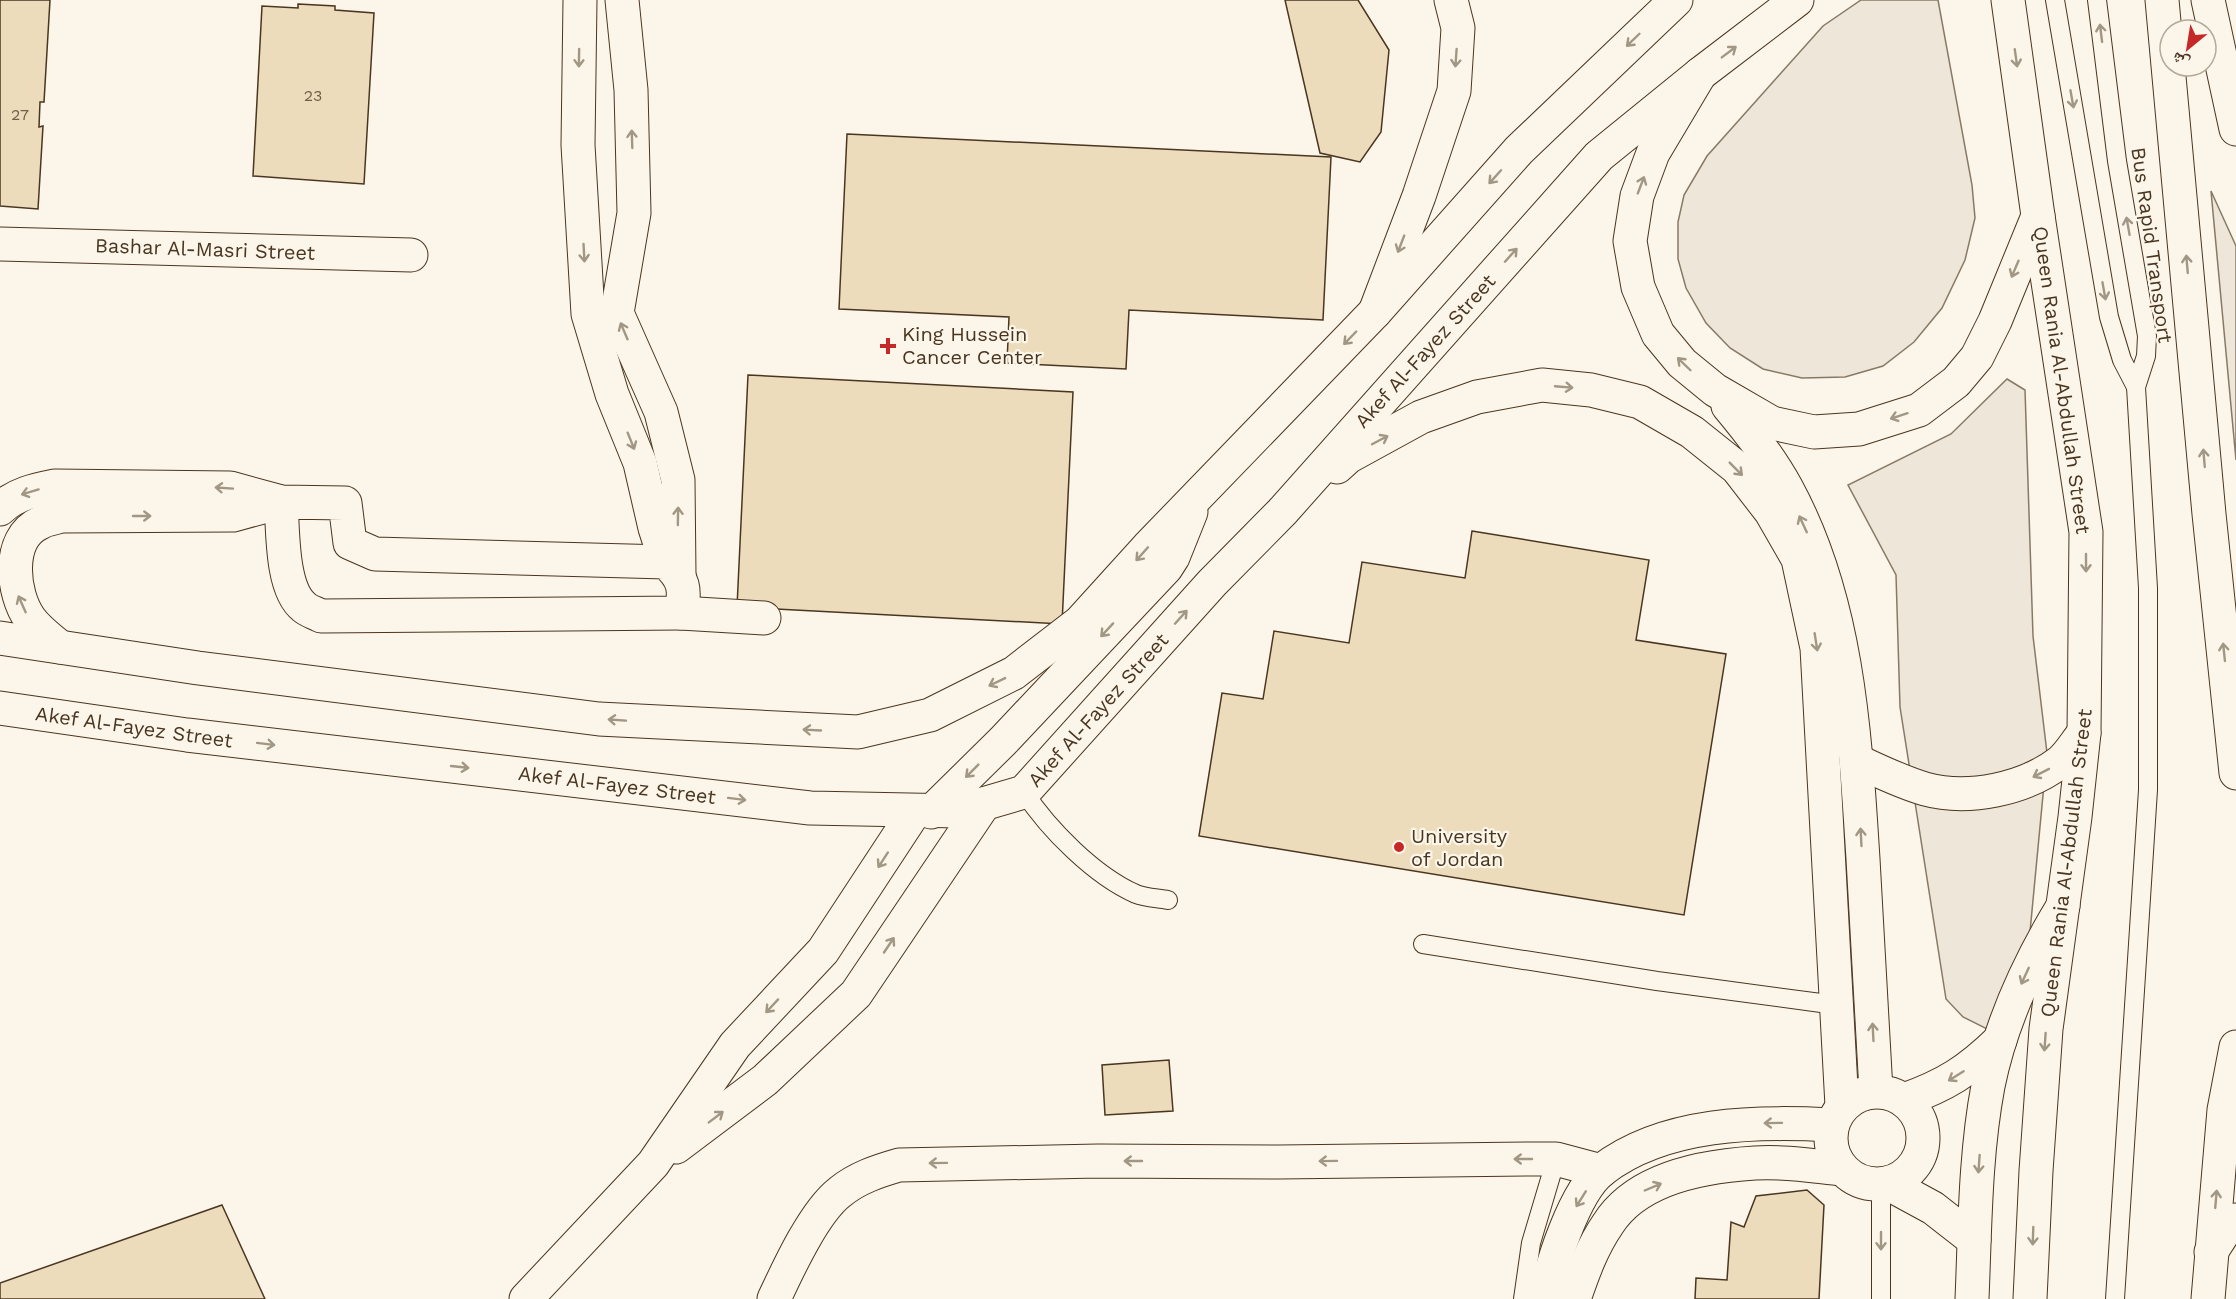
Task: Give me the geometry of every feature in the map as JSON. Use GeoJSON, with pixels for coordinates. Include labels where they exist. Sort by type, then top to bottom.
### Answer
{"type":"FeatureCollection","features":[{"type":"Feature","properties":{"kind":"main road"},"geometry":{"type":"LineString","coordinates":[[580,0],[578,145],[588,314],[612,394],[640,463],[655,528],[685,596],[681,614]]}},
{"type":"Feature","properties":{"kind":"main road"},"geometry":{"type":"LineString","coordinates":[[622,0],[631,90],[634,213],[617,313],[661,412],[678,480],[673,568]]}},
{"type":"Feature","properties":{"kind":"main road"},"geometry":{"type":"LineString","coordinates":[[1375,312],[1419,196],[1454,91],[1458,28],[1451,0]]}},
{"type":"Feature","properties":{"kind":"main road"},"geometry":{"type":"LineString","coordinates":[[0,638],[198,668],[599,719],[858,732],[930,715],[1014,673],[1080,622],[1375,312],[1519,150],[1676,0]]}},
{"type":"Feature","properties":{"kind":"main road","name":"Akef Al-Fayez Street"},"geometry":{"type":"LineString","coordinates":[[0,708],[187,735],[810,808],[959,811],[1024,792],[1212,583],[1282,512],[1599,156],[1700,74],[1797,0]]}},
{"type":"Feature","properties":{"kind":"main road","name":"Queen Rania Al-Abdullah Street"},"geometry":{"type":"LineString","coordinates":[[2008,0],[2086,532],[2084,734],[2046,1029],[2030,1299]]}},
{"type":"Feature","properties":{"kind":"main road"},"geometry":{"type":"LineString","coordinates":[[2162,0],[2209,514],[2236,773]]}},
{"type":"Feature","properties":{"kind":"main road"},"geometry":{"type":"LineString","coordinates":[[2208,0],[2236,129]]}},
{"type":"Feature","properties":{"kind":"main road"},"geometry":{"type":"LineString","coordinates":[[1700,74],[1653,153],[1637,196],[1630,241],[1638,287],[1658,334],[1682,363],[1715,390],[1772,423],[1815,432],[1859,429],[1919,410],[1956,382],[1977,357],[1995,321],[2038,216]]}},
{"type":"Feature","properties":{"kind":"main road","name":"Bashar Al-Masri Street"},"geometry":{"type":"LineString","coordinates":[[0,244],[411,255]]}},
{"type":"Feature","properties":{"kind":"main road"},"geometry":{"type":"LineString","coordinates":[[1282,512],[1348,457],[1421,417],[1477,397],[1542,385],[1591,390],[1640,402],[1692,432],[1737,468],[1771,512],[1797,559],[1817,648],[1836,1005],[1837,1115],[1830,1140],[1834,1156],[1842,1169],[1853,1178],[1866,1183],[1884,1183],[1903,1176],[1916,1163],[1923,1147],[1923,1130],[1916,1113],[1890,1095],[1857,761],[1842,645],[1812,543],[1781,479],[1753,436],[1715,390]]}},
{"type":"Feature","properties":{"kind":"main road"},"geometry":{"type":"LineString","coordinates":[[0,509],[8,501],[30,491],[55,486],[230,488],[281,502],[345,503],[350,543],[375,554],[673,568]]}},
{"type":"Feature","properties":{"kind":"main road"},"geometry":{"type":"LineString","coordinates":[[526,1299],[652,1164],[735,1045],[822,951],[923,812],[1003,741],[1166,568],[1173,557],[1197,497]]}},
{"type":"Feature","properties":{"kind":"main road"},"geometry":{"type":"LineString","coordinates":[[60,647],[39,631],[21,605],[16,589],[17,554],[22,539],[38,523],[62,516],[233,515],[281,502]]}},
{"type":"Feature","properties":{"kind":"main road"},"geometry":{"type":"LineString","coordinates":[[281,502],[287,576],[294,595],[303,607],[321,616],[681,614],[764,618]]}},
{"type":"Feature","properties":{"kind":"main road"},"geometry":{"type":"LineString","coordinates":[[1857,761],[1893,778],[1926,789],[1955,794],[1988,791],[2014,785],[2041,774],[2062,761],[2084,734]]}},
{"type":"Feature","properties":{"kind":"main road"},"geometry":{"type":"LineString","coordinates":[[652,1164],[765,1080],[856,994],[984,804]]}},
{"type":"Feature","properties":{"kind":"main road"},"geometry":{"type":"LineString","coordinates":[[1972,1299],[1981,1131],[1989,1085],[2000,1040],[2016,993],[2038,948],[2063,906]]}},
{"type":"Feature","properties":{"kind":"main road"},"geometry":{"type":"LineString","coordinates":[[1546,1299],[1560,1243],[1578,1202],[1601,1171],[1646,1144],[1692,1132],[1738,1124],[1788,1123],[1837,1115],[1857,1095],[1890,1095],[1931,1090],[1956,1077],[2000,1040]]}},
{"type":"Feature","properties":{"kind":"main road"},"geometry":{"type":"LineString","coordinates":[[2208,1299],[2211,1252],[2230,1120],[2236,1047]]}},
{"type":"Feature","properties":{"kind":"main road"},"geometry":{"type":"LineString","coordinates":[[774,1299],[807,1234],[838,1192],[876,1171],[899,1165],[1098,1161],[1556,1159],[1601,1171]]}},
{"type":"Feature","properties":{"kind":"main road"},"geometry":{"type":"LineString","coordinates":[[1574,1299],[1587,1262],[1608,1222],[1634,1195],[1673,1179],[1714,1168],[1756,1163],[1792,1163],[1842,1169]]}},
{"type":"Feature","properties":{"kind":"main road"},"geometry":{"type":"LineString","coordinates":[[1884,1183],[1933,1208],[1974,1240]]}},
{"type":"Feature","properties":{"kind":"main road"},"geometry":{"type":"LineString","coordinates":[[2211,1252],[2224,1232],[2236,1220]]}},
{"type":"Feature","properties":{"kind":"lane"},"geometry":{"type":"LineString","coordinates":[[2055,0],[2109,317],[2122,360],[2136,387],[2148,588],[2148,790],[2115,1299]]}},
{"type":"Feature","properties":{"kind":"lane","name":"Bus Rapid Transport"},"geometry":{"type":"LineString","coordinates":[[2097,0],[2117,161],[2147,336],[2146,356],[2136,387]]}},
{"type":"Feature","properties":{"kind":"lane"},"geometry":{"type":"LineString","coordinates":[[1024,792],[1033,805],[1090,866],[1137,894],[1168,900]]}},
{"type":"Feature","properties":{"kind":"lane"},"geometry":{"type":"LineString","coordinates":[[1423,944],[1657,981],[1836,1005]]}},
{"type":"Feature","properties":{"kind":"lane"},"geometry":{"type":"LineString","coordinates":[[1523,1299],[1532,1243],[1556,1159]]}},
{"type":"Feature","properties":{"kind":"lane"},"geometry":{"type":"LineString","coordinates":[[1881,1299],[1884,1183]]}},
{"type":"Feature","properties":{"kind":"shaded area"},"geometry":{"type":"Polygon","coordinates":[[[1861,0],[1938,0],[1972,185],[1975,218],[1965,260],[1942,308],[1914,342],[1883,366],[1845,377],[1802,378],[1763,369],[1730,348],[1706,323],[1686,288],[1678,259],[1678,222],[1684,195],[1707,156],[1823,26],[1861,0]]]}},
{"type":"Feature","properties":{"kind":"shaded area"},"geometry":{"type":"Polygon","coordinates":[[[2211,191],[2236,246],[2236,460],[2211,191]]]}},
{"type":"Feature","properties":{"kind":"shaded area"},"geometry":{"type":"Polygon","coordinates":[[[2007,379],[2025,390],[2033,636],[2047,753],[2022,1016],[1995,1033],[1963,1017],[1946,999],[1900,707],[1896,575],[1848,485],[1951,434],[2007,379]]]}},
{"type":"Feature","properties":{"kind":"building"},"geometry":{"type":"Polygon","coordinates":[[[0,0],[50,0],[44,102],[40,102],[39,127],[43,126],[38,209],[0,206],[0,0]]]}},
{"type":"Feature","properties":{"kind":"building"},"geometry":{"type":"Polygon","coordinates":[[[1285,0],[1358,0],[1389,50],[1381,132],[1360,162],[1320,153],[1285,0]]]}},
{"type":"Feature","properties":{"kind":"building"},"geometry":{"type":"Polygon","coordinates":[[[298,4],[335,6],[335,10],[374,13],[364,184],[253,176],[262,6],[298,8],[298,4]]]}},
{"type":"Feature","properties":{"kind":"building"},"geometry":{"type":"Polygon","coordinates":[[[847,134],[1331,157],[1323,320],[1129,310],[1126,369],[1007,363],[1009,317],[839,309],[847,134]]]}},
{"type":"Feature","properties":{"kind":"building"},"geometry":{"type":"Polygon","coordinates":[[[748,375],[1073,392],[1062,624],[737,607],[748,375]]]}},
{"type":"Feature","properties":{"kind":"building"},"geometry":{"type":"Polygon","coordinates":[[[1472,531],[1649,560],[1636,640],[1726,654],[1684,915],[1199,836],[1222,693],[1263,699],[1274,631],[1349,643],[1362,562],[1465,578],[1472,531]]]}},
{"type":"Feature","properties":{"kind":"building"},"geometry":{"type":"Polygon","coordinates":[[[1169,1060],[1173,1111],[1105,1115],[1102,1065],[1169,1060]]]}},
{"type":"Feature","properties":{"kind":"building"},"geometry":{"type":"Polygon","coordinates":[[[1807,1190],[1824,1205],[1819,1299],[1695,1299],[1696,1278],[1727,1280],[1731,1222],[1744,1227],[1756,1196],[1807,1190]]]}},
{"type":"Feature","properties":{"kind":"building"},"geometry":{"type":"Polygon","coordinates":[[[222,1205],[265,1299],[0,1299],[0,1283],[222,1205]]]}},
{"type":"Feature","properties":{"kind":"place","name":"King Hussein Cancer Center"},"geometry":{"type":"Point","coordinates":[888,346]}},
{"type":"Feature","properties":{"kind":"place","name":"University of Jordan"},"geometry":{"type":"Point","coordinates":[1399,847]}}]}
